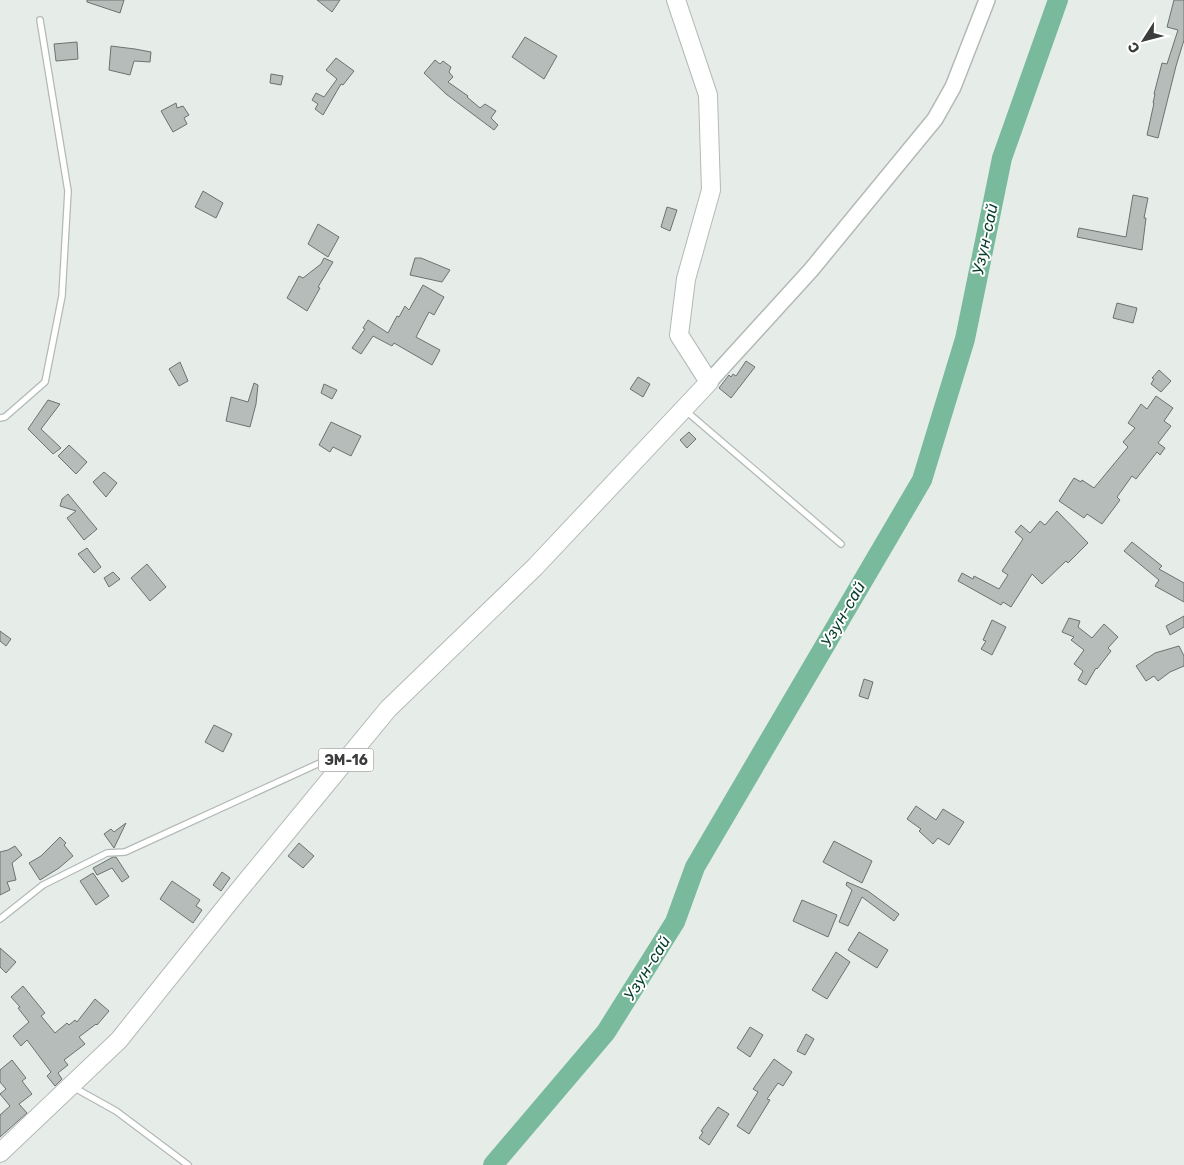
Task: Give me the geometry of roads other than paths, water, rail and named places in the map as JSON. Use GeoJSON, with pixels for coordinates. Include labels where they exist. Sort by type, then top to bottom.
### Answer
{"type":"FeatureCollection","features":[{"type":"Feature","properties":{"kind":"highway"},"geometry":{"type":"LineString","coordinates":[[676,0],[708,95],[711,190],[686,279],[679,335],[710,382]]}},
{"type":"Feature","properties":{"kind":"highway","name":"ЭМ-16"},"geometry":{"type":"LineString","coordinates":[[0,1153],[119,1040],[388,709],[535,567],[710,382]]}},
{"type":"Feature","properties":{"kind":"main road","name":"ЭМ-16"},"geometry":{"type":"LineString","coordinates":[[710,382],[811,270],[935,119],[953,87],[987,0]]}},
{"type":"Feature","properties":{"kind":"lane"},"geometry":{"type":"LineString","coordinates":[[0,418],[5,417],[45,382],[62,296],[68,191],[40,20]]}},
{"type":"Feature","properties":{"kind":"lane"},"geometry":{"type":"LineString","coordinates":[[684,410],[841,544]]}},
{"type":"Feature","properties":{"kind":"lane"},"geometry":{"type":"LineString","coordinates":[[0,920],[43,885],[107,853],[125,852],[358,746]]}},
{"type":"Feature","properties":{"kind":"lane"},"geometry":{"type":"LineString","coordinates":[[71,1086],[116,1111],[188,1165]]}},
{"type":"Feature","properties":{"kind":"waterway","name":"Узун-сай"},"geometry":{"type":"LineString","coordinates":[[493,1165],[606,1032],[675,922],[695,867],[922,480],[965,339],[1002,158],[1058,0]]}}]}
